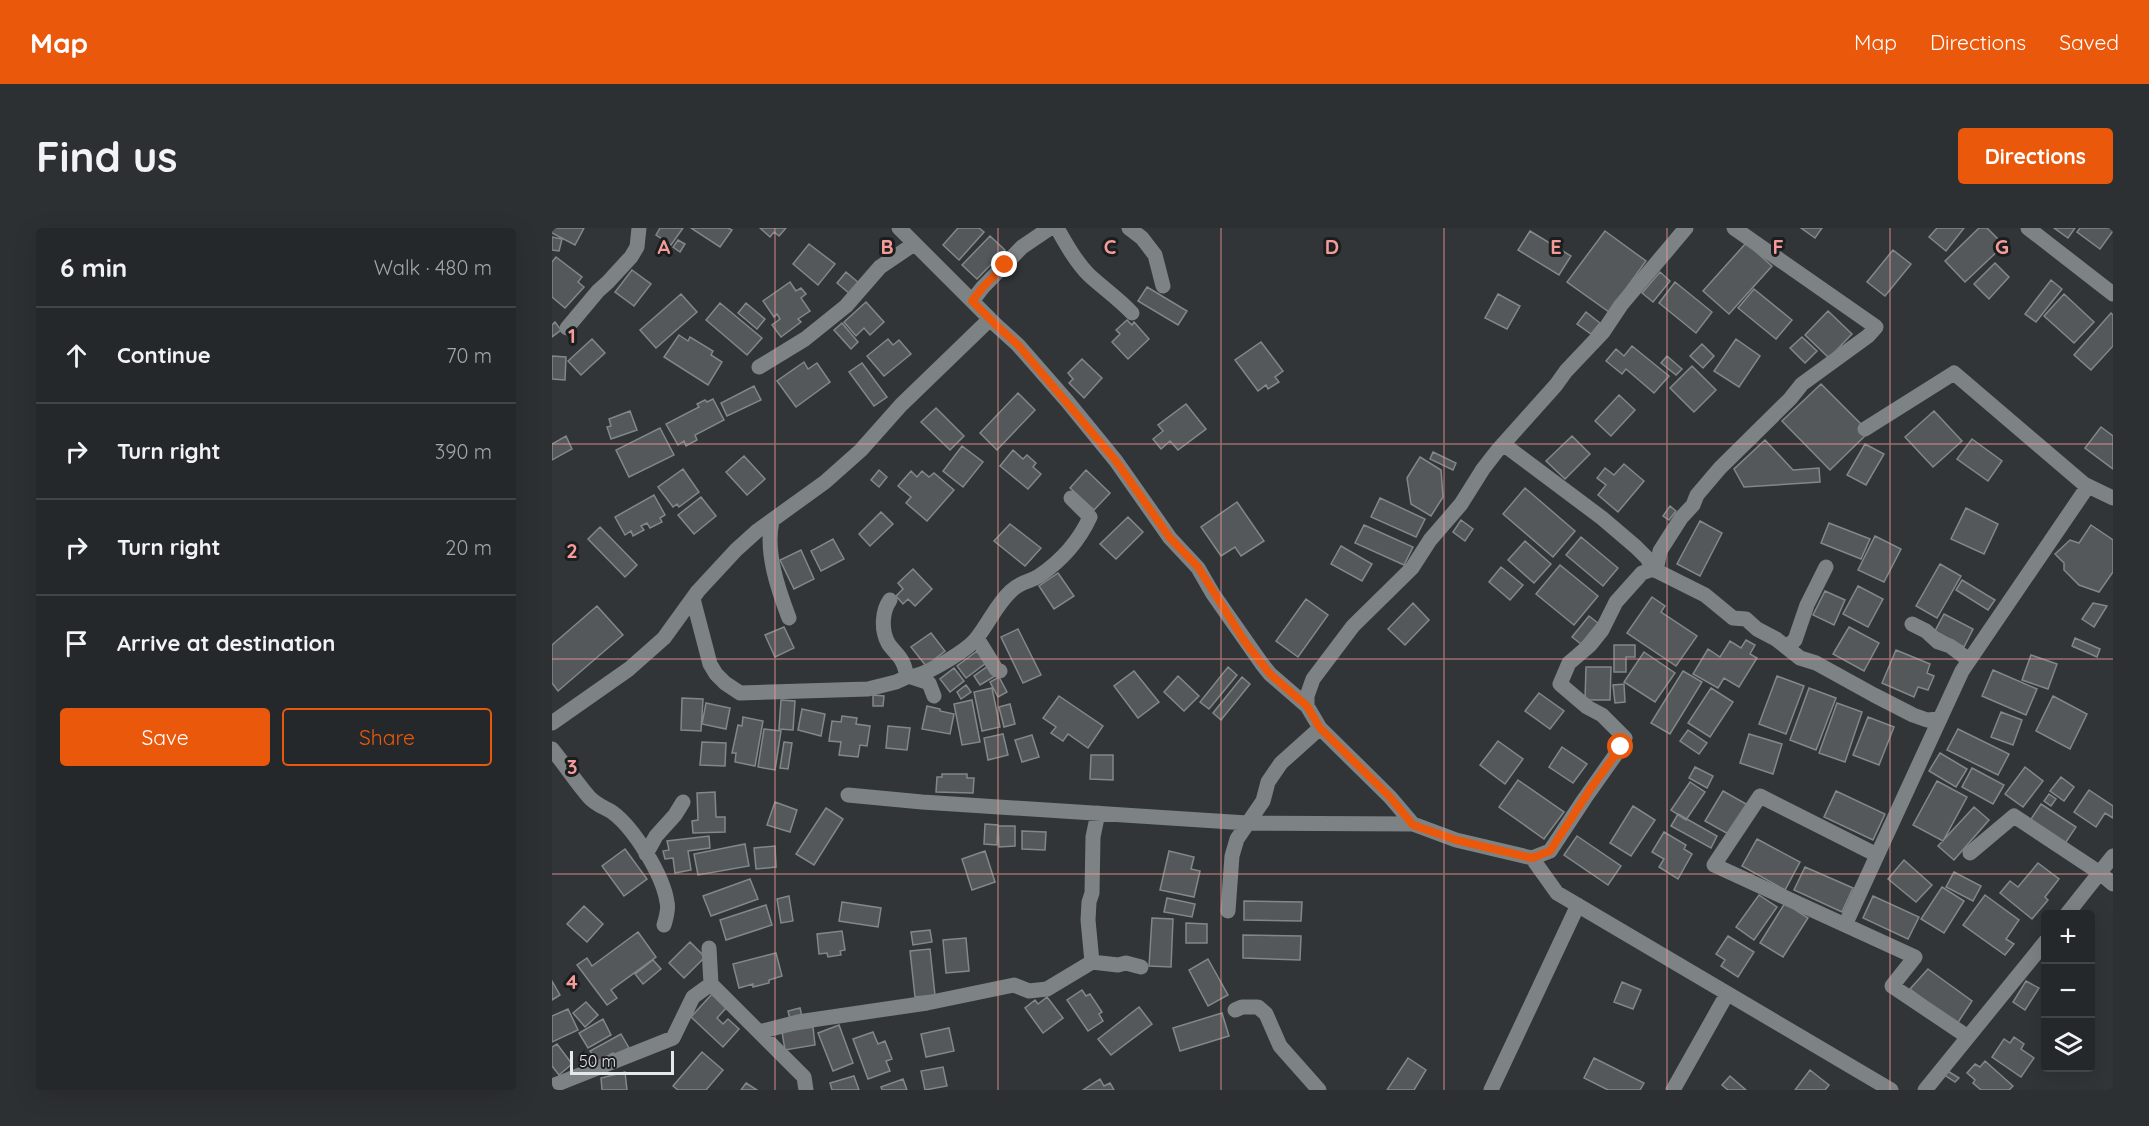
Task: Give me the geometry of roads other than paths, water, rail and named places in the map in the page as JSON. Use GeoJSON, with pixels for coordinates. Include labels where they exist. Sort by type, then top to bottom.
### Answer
{"type":"FeatureCollection","features":[{"type":"Feature","properties":{"kind":"street"},"geometry":{"type":"LineString","coordinates":[[567,328],[631,257],[637,247],[639,228]]}},
{"type":"Feature","properties":{"kind":"street"},"geometry":{"type":"LineString","coordinates":[[898,228],[1026,353],[1116,461],[1170,538],[1198,567],[1245,642],[1266,669],[1307,706],[1320,728],[1390,797],[1413,825]]}},
{"type":"Feature","properties":{"kind":"street"},"geometry":{"type":"LineString","coordinates":[[972,301],[1022,247],[1050,228]]}},
{"type":"Feature","properties":{"kind":"street"},"geometry":{"type":"LineString","coordinates":[[1057,228],[1088,274],[1132,313]]}},
{"type":"Feature","properties":{"kind":"street"},"geometry":{"type":"LineString","coordinates":[[1129,228],[1142,238],[1155,255],[1163,286]]}},
{"type":"Feature","properties":{"kind":"street"},"geometry":{"type":"LineString","coordinates":[[1307,706],[1307,696],[1313,679],[1325,660],[1353,626],[1412,568],[1430,540],[1461,504],[1483,469],[1503,444],[1556,385],[1566,370],[1603,332],[1626,298],[1686,228]]}},
{"type":"Feature","properties":{"kind":"street"},"geometry":{"type":"LineString","coordinates":[[1654,570],[1660,551],[1681,518],[1720,468],[1790,399],[1802,384],[1868,336],[1876,327],[1734,228]]}},
{"type":"Feature","properties":{"kind":"street"},"geometry":{"type":"LineString","coordinates":[[2028,228],[2113,294]]}},
{"type":"Feature","properties":{"kind":"street"},"geometry":{"type":"LineString","coordinates":[[759,367],[805,339],[846,306],[880,267],[914,244]]}},
{"type":"Feature","properties":{"kind":"street"},"geometry":{"type":"LineString","coordinates":[[552,723],[629,669],[664,638],[693,599],[736,550],[825,482],[861,450],[901,405],[990,319]]}},
{"type":"Feature","properties":{"kind":"street"},"geometry":{"type":"LineString","coordinates":[[1865,429],[1954,373],[2088,486],[2113,498]]}},
{"type":"Feature","properties":{"kind":"street"},"geometry":{"type":"LineString","coordinates":[[1503,444],[1602,518],[1636,547],[1654,570],[1705,595],[1733,618],[1746,619],[1800,658],[1816,663],[1913,715],[1927,720],[1940,719]]}},
{"type":"Feature","properties":{"kind":"street"},"geometry":{"type":"LineString","coordinates":[[1845,925],[1969,660],[2088,486]]}},
{"type":"Feature","properties":{"kind":"street"},"geometry":{"type":"LineString","coordinates":[[693,599],[710,664],[716,674],[740,693],[868,689],[926,674],[970,645],[1010,592],[1023,581],[1037,577],[1068,551],[1090,517],[1071,498]]}},
{"type":"Feature","properties":{"kind":"street"},"geometry":{"type":"LineString","coordinates":[[772,521],[769,536],[770,554],[789,618]]}},
{"type":"Feature","properties":{"kind":"street"},"geometry":{"type":"LineString","coordinates":[[1786,647],[1795,640],[1808,605],[1827,567]]}},
{"type":"Feature","properties":{"kind":"street"},"geometry":{"type":"LineString","coordinates":[[848,795],[922,802],[1247,823],[1413,825],[1456,840],[1532,858],[1550,851],[1625,738],[1602,715],[1587,707],[1560,684],[1564,671],[1602,630],[1616,602],[1641,573],[1654,570]]}},
{"type":"Feature","properties":{"kind":"street"},"geometry":{"type":"LineString","coordinates":[[890,600],[883,616],[888,642],[903,662],[910,677],[929,683],[934,696]]}},
{"type":"Feature","properties":{"kind":"street"},"geometry":{"type":"LineString","coordinates":[[1912,624],[1969,660]]}},
{"type":"Feature","properties":{"kind":"street"},"geometry":{"type":"LineString","coordinates":[[674,626],[693,633],[704,641]]}},
{"type":"Feature","properties":{"kind":"street"},"geometry":{"type":"LineString","coordinates":[[977,638],[1000,672]]}},
{"type":"Feature","properties":{"kind":"street"},"geometry":{"type":"LineString","coordinates":[[1228,911],[1232,856],[1237,839],[1263,801],[1268,782],[1281,763],[1320,728]]}},
{"type":"Feature","properties":{"kind":"street"},"geometry":{"type":"LineString","coordinates":[[552,749],[588,796],[599,806],[612,812],[646,854],[659,877],[668,905],[664,925]]}},
{"type":"Feature","properties":{"kind":"street"},"geometry":{"type":"LineString","coordinates":[[1877,855],[1760,796],[1714,865],[1915,957],[1892,986],[1968,1037]]}},
{"type":"Feature","properties":{"kind":"street"},"geometry":{"type":"LineString","coordinates":[[646,854],[656,836],[675,815],[683,802]]}},
{"type":"Feature","properties":{"kind":"street"},"geometry":{"type":"LineString","coordinates":[[1092,962],[1088,920],[1092,893],[1093,837],[1098,813]]}},
{"type":"Feature","properties":{"kind":"street"},"geometry":{"type":"LineString","coordinates":[[1970,853],[2014,816],[2113,884]]}},
{"type":"Feature","properties":{"kind":"street"},"geometry":{"type":"LineString","coordinates":[[2071,910],[2113,856]]}},
{"type":"Feature","properties":{"kind":"street"},"geometry":{"type":"LineString","coordinates":[[1532,858],[1557,893],[1891,1090]]}},
{"type":"Feature","properties":{"kind":"street"},"geometry":{"type":"LineString","coordinates":[[1491,1090],[1578,905]]}},
{"type":"Feature","properties":{"kind":"street"},"geometry":{"type":"LineString","coordinates":[[1925,1090],[2041,947]]}},
{"type":"Feature","properties":{"kind":"street"},"geometry":{"type":"LineString","coordinates":[[709,948],[711,984],[804,1077],[806,1090]]}},
{"type":"Feature","properties":{"kind":"street"},"geometry":{"type":"LineString","coordinates":[[759,1032],[798,1022],[927,1004],[1014,985],[1029,991],[1047,989],[1092,962],[1118,966],[1126,963],[1141,967]]}},
{"type":"Feature","properties":{"kind":"street"},"geometry":{"type":"LineString","coordinates":[[552,1086],[673,1038],[693,997],[711,984]]}},
{"type":"Feature","properties":{"kind":"street"},"geometry":{"type":"LineString","coordinates":[[1672,1090],[1727,994]]}},
{"type":"Feature","properties":{"kind":"street"},"geometry":{"type":"LineString","coordinates":[[1235,1010],[1242,1007],[1258,1007],[1266,1014],[1280,1046],[1320,1090]]}}]}
